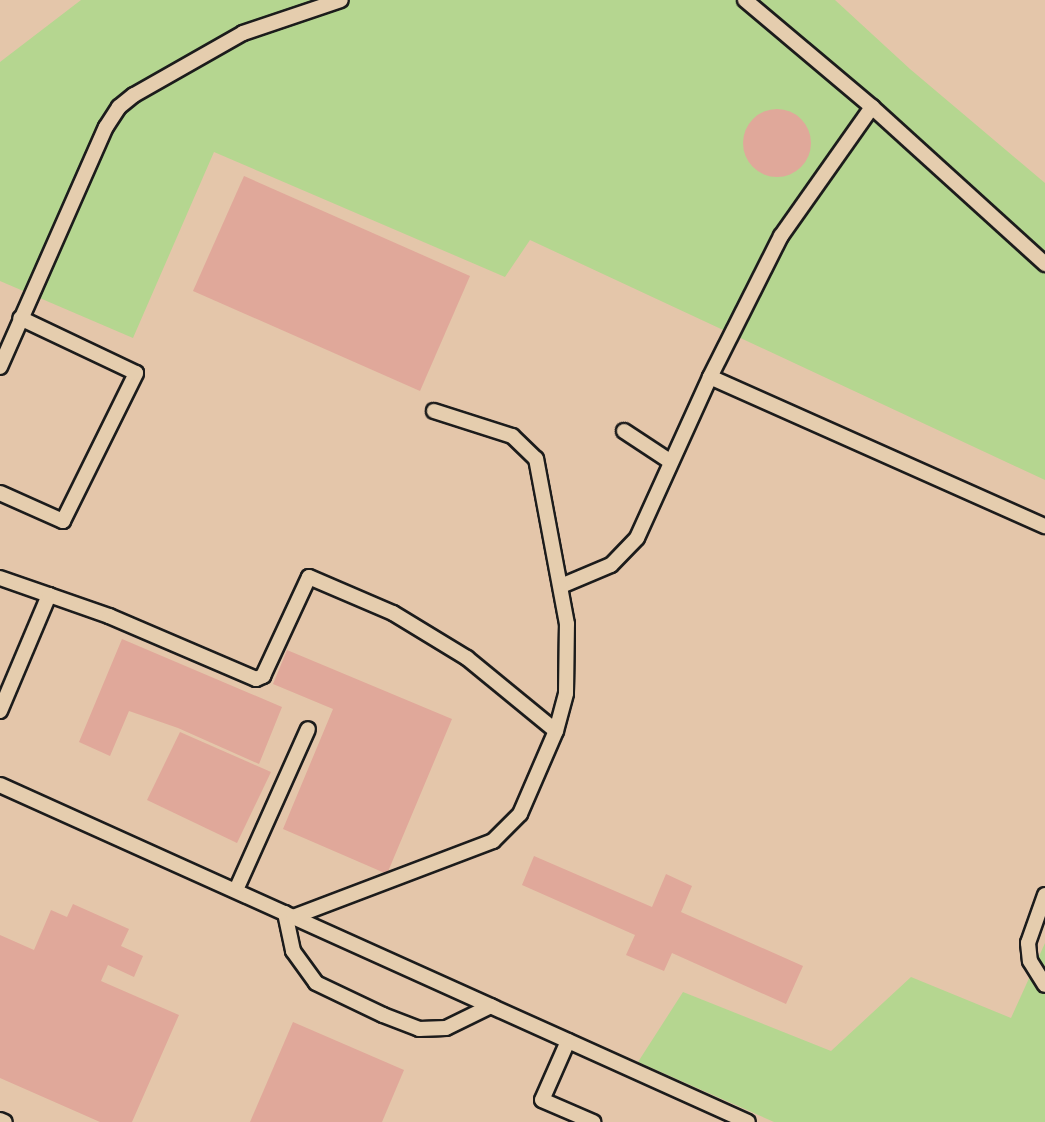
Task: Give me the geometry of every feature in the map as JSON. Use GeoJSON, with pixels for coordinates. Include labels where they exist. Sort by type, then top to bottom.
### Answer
{"type":"FeatureCollection","features":[{"type":"Feature","properties":{"kind":"lane"},"geometry":{"type":"LineString","coordinates":[[0,366],[106,127],[119,107],[134,94],[243,33],[340,0]]}},
{"type":"Feature","properties":{"kind":"lane"},"geometry":{"type":"LineString","coordinates":[[745,0],[872,107],[1045,264]]}},
{"type":"Feature","properties":{"kind":"lane"},"geometry":{"type":"LineString","coordinates":[[561,586],[602,570],[626,553],[710,377],[781,236],[872,107]]}},
{"type":"Feature","properties":{"kind":"lane"},"geometry":{"type":"LineString","coordinates":[[0,493],[63,521],[136,374],[20,318]]}},
{"type":"Feature","properties":{"kind":"lane"},"geometry":{"type":"LineString","coordinates":[[710,377],[1045,526]]}},
{"type":"Feature","properties":{"kind":"lane"},"geometry":{"type":"LineString","coordinates":[[289,915],[493,841],[520,814],[556,731],[566,693],[569,658],[561,586],[542,478],[526,446],[512,436],[434,411]]}},
{"type":"Feature","properties":{"kind":"lane"},"geometry":{"type":"LineString","coordinates":[[624,431],[671,462]]}},
{"type":"Feature","properties":{"kind":"lane"},"geometry":{"type":"LineString","coordinates":[[0,578],[109,616],[252,680],[263,675],[309,577],[393,613],[467,658],[556,731]]}},
{"type":"Feature","properties":{"kind":"lane"},"geometry":{"type":"LineString","coordinates":[[0,711],[49,595]]}},
{"type":"Feature","properties":{"kind":"lane"},"geometry":{"type":"LineString","coordinates":[[236,890],[308,729]]}},
{"type":"Feature","properties":{"kind":"lane"},"geometry":{"type":"LineString","coordinates":[[0,785],[748,1122]]}},
{"type":"Feature","properties":{"kind":"lane"},"geometry":{"type":"LineString","coordinates":[[1045,895],[1028,943],[1030,961],[1045,985]]}},
{"type":"Feature","properties":{"kind":"lane"},"geometry":{"type":"LineString","coordinates":[[289,915],[293,951],[316,983],[383,1016],[419,1029],[446,1028],[491,1006]]}},
{"type":"Feature","properties":{"kind":"lane"},"geometry":{"type":"LineString","coordinates":[[568,1041],[542,1100],[593,1122]]}},
{"type":"Feature","properties":{"kind":"lane"},"geometry":{"type":"LineString","coordinates":[[0,1120],[5,1122]]}},
{"type":"Feature","properties":{"kind":"green space"},"geometry":{"type":"Polygon","coordinates":[[[81,0],[835,0],[910,69],[1045,183],[1045,480],[530,240],[505,277],[214,152],[133,338],[0,281],[0,62],[81,0]]]}},
{"type":"Feature","properties":{"kind":"green space"},"geometry":{"type":"Polygon","coordinates":[[[1045,943],[1045,1122],[774,1122],[638,1062],[683,992],[831,1051],[911,977],[1011,1018],[1045,943]]]}},
{"type":"Feature","properties":{"kind":"building"},"geometry":{"type":"Polygon","coordinates":[[[770,109],[784,109],[796,114],[806,124],[811,143],[806,162],[796,172],[784,177],[770,177],[758,172],[748,162],[743,150],[743,136],[748,124],[758,114],[770,109]]]}},
{"type":"Feature","properties":{"kind":"building"},"geometry":{"type":"Polygon","coordinates":[[[244,176],[470,276],[420,391],[193,291],[244,176]]]}},
{"type":"Feature","properties":{"kind":"building"},"geometry":{"type":"Polygon","coordinates":[[[122,639],[282,707],[259,764],[178,728],[129,711],[110,756],[79,742],[122,639]]]}},
{"type":"Feature","properties":{"kind":"building"},"geometry":{"type":"Polygon","coordinates":[[[287,650],[452,719],[387,874],[283,829],[333,709],[273,684],[287,650]]]}},
{"type":"Feature","properties":{"kind":"building"},"geometry":{"type":"Polygon","coordinates":[[[180,732],[271,772],[237,843],[147,800],[180,732]]]}},
{"type":"Feature","properties":{"kind":"building"},"geometry":{"type":"Polygon","coordinates":[[[534,856],[652,907],[666,874],[692,886],[681,912],[803,966],[786,1004],[672,953],[664,971],[626,955],[635,935],[522,885],[534,856]]]}},
{"type":"Feature","properties":{"kind":"building"},"geometry":{"type":"Polygon","coordinates":[[[73,904],[129,929],[121,946],[143,956],[134,977],[108,965],[101,981],[179,1015],[132,1122],[100,1122],[0,1078],[0,935],[34,950],[51,910],[67,917],[73,904]]]}},
{"type":"Feature","properties":{"kind":"building"},"geometry":{"type":"Polygon","coordinates":[[[293,1022],[404,1070],[382,1122],[250,1122],[293,1022]]]}}]}
